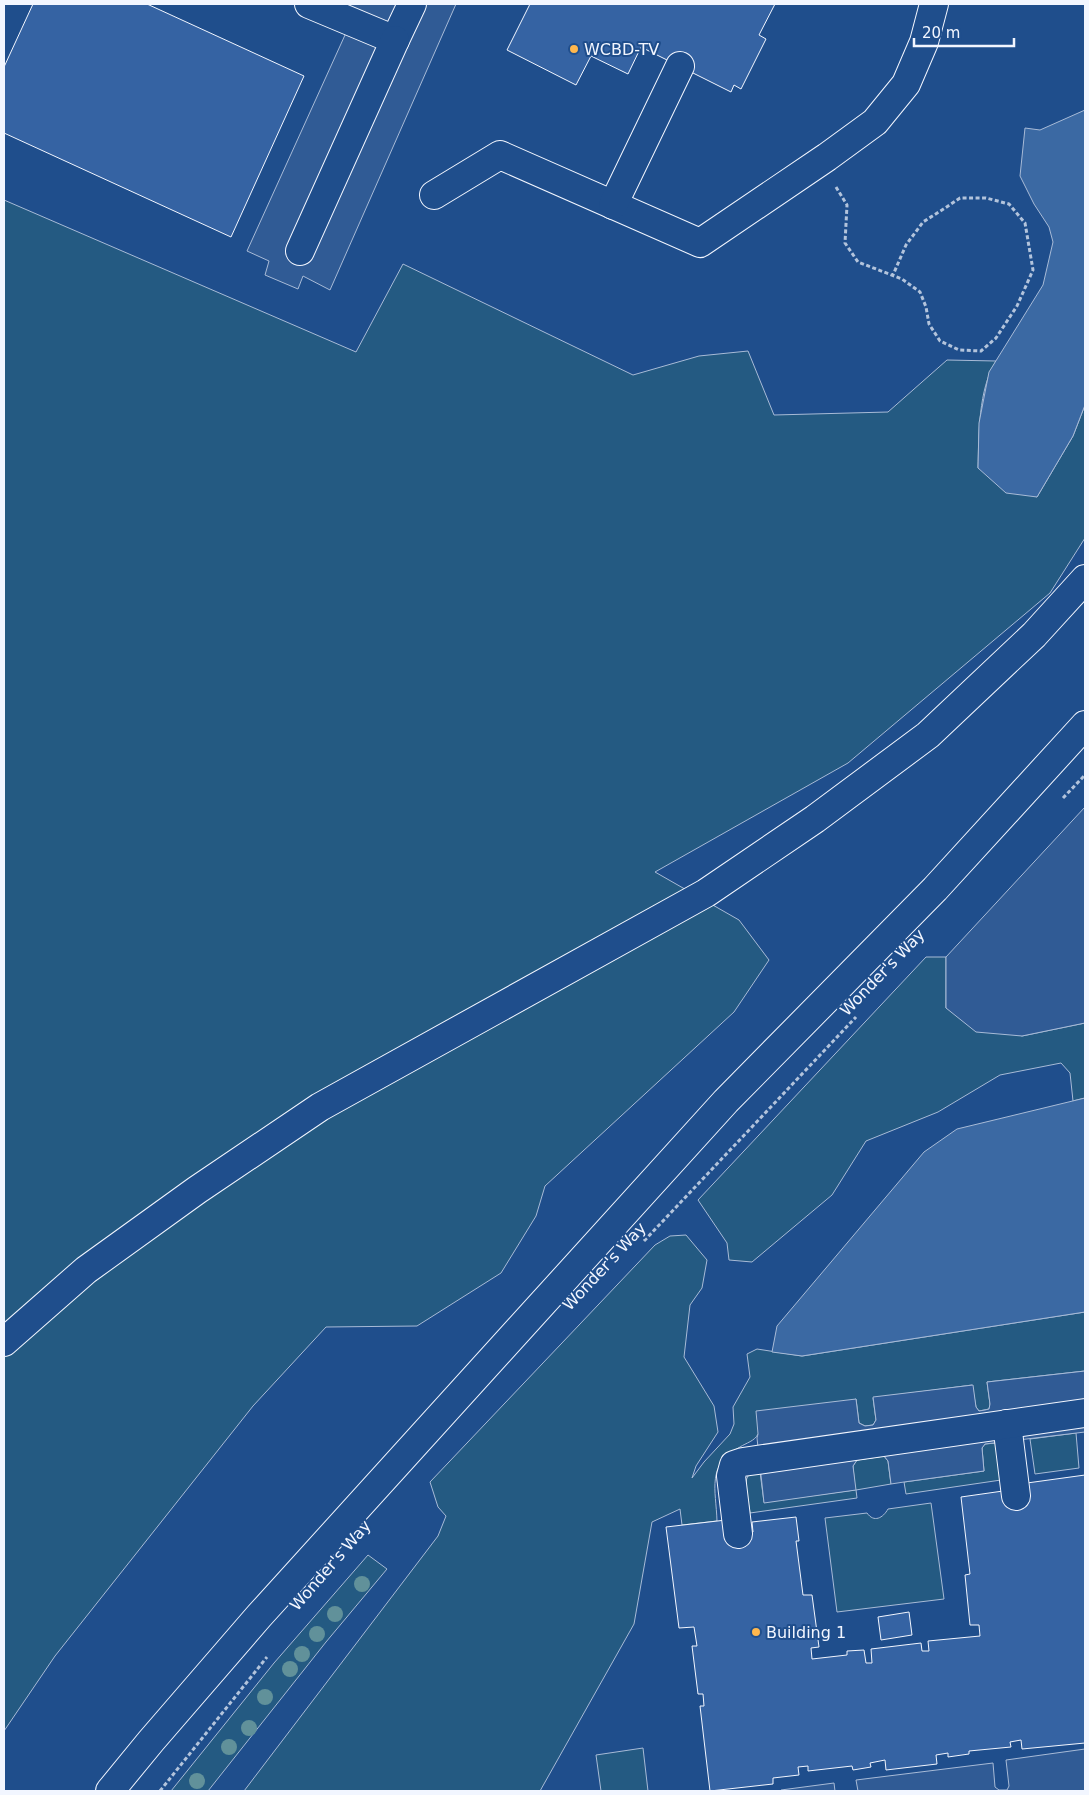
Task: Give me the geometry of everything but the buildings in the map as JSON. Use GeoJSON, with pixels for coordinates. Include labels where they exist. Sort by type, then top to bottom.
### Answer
{"type":"FeatureCollection","features":[{"type":"Feature","properties":{"kind":"main road"},"geometry":{"type":"LineString","coordinates":[[309,4],[395,40]]}},
{"type":"Feature","properties":{"kind":"main road"},"geometry":{"type":"LineString","coordinates":[[300,251],[412,4]]}},
{"type":"Feature","properties":{"kind":"main road"},"geometry":{"type":"LineString","coordinates":[[434,194],[500,155],[700,243],[875,122],[906,84],[924,42],[934,4]]}},
{"type":"Feature","properties":{"kind":"main road"},"geometry":{"type":"LineString","coordinates":[[613,205],[680,66]]}},
{"type":"Feature","properties":{"kind":"main road"},"geometry":{"type":"LineString","coordinates":[[4,1342],[86,1270],[197,1190],[320,1107],[706,893],[815,819],[928,735],[1034,635],[1085,579]]}},
{"type":"Feature","properties":{"kind":"main road"},"geometry":{"type":"LineString","coordinates":[[110,1791],[259,1616],[726,1101],[935,889],[1085,724]]}},
{"type":"Feature","properties":{"kind":"main road"},"geometry":{"type":"LineString","coordinates":[[738,1534],[731,1476],[734,1465],[743,1462],[1085,1413]]}},
{"type":"Feature","properties":{"kind":"main road"},"geometry":{"type":"LineString","coordinates":[[1007,1424],[1016,1496]]}},
{"type":"Feature","properties":{"kind":"path"},"geometry":{"type":"LineString","coordinates":[[820,161],[847,205],[845,242],[858,262],[902,279],[920,292],[926,307],[929,324],[940,341],[959,350],[981,351],[996,338],[1017,306],[1033,270],[1025,223],[1009,204],[986,198],[960,198],[923,222],[906,245],[893,275]]}},
{"type":"Feature","properties":{"kind":"path"},"geometry":{"type":"LineString","coordinates":[[1060,803],[1085,775]]}},
{"type":"Feature","properties":{"kind":"path","name":"Wonder's Way"},"geometry":{"type":"LineString","coordinates":[[644,1242],[859,1014]]}},
{"type":"Feature","properties":{"kind":"path"},"geometry":{"type":"LineString","coordinates":[[160,1791],[270,1654]]}},
{"type":"Feature","properties":{"kind":"shaded area"},"geometry":{"type":"Polygon","coordinates":[[[337,4],[456,4],[330,290],[303,276],[298,289],[265,275],[269,261],[247,251],[355,13],[337,4]]]}},
{"type":"Feature","properties":{"kind":"shaded area"},"geometry":{"type":"Polygon","coordinates":[[[1085,110],[1085,405],[1073,436],[1037,497],[1006,493],[978,468],[979,423],[989,372],[1043,285],[1053,242],[1049,227],[1034,204],[1020,176],[1025,128],[1040,130],[1085,110]]]}},
{"type":"Feature","properties":{"kind":"shaded area"},"geometry":{"type":"Polygon","coordinates":[[[4,200],[356,352],[403,264],[633,375],[699,356],[748,351],[774,415],[888,412],[947,360],[996,361],[990,373],[983,399],[979,427],[978,468],[1037,497],[1073,436],[1085,405],[1085,538],[1050,593],[848,763],[655,872],[739,920],[769,960],[734,1012],[545,1186],[536,1216],[501,1273],[417,1326],[326,1327],[253,1406],[55,1656],[4,1731],[4,200]]]}},
{"type":"Feature","properties":{"kind":"shaded area"},"geometry":{"type":"Polygon","coordinates":[[[1085,807],[1085,1023],[1022,1036],[976,1032],[946,1008],[946,957],[1085,807]]]}},
{"type":"Feature","properties":{"kind":"shaded area"},"geometry":{"type":"Polygon","coordinates":[[[926,957],[946,957],[946,1008],[1022,1036],[1085,1023],[1085,1098],[1073,1101],[1070,1073],[1061,1063],[1000,1075],[938,1112],[866,1141],[832,1195],[752,1262],[729,1260],[727,1243],[698,1200],[926,957]]]}},
{"type":"Feature","properties":{"kind":"shaded area"},"geometry":{"type":"Polygon","coordinates":[[[1085,1098],[1085,1312],[802,1356],[772,1352],[777,1326],[924,1152],[957,1129],[1085,1098]]]}},
{"type":"Feature","properties":{"kind":"shaded area"},"geometry":{"type":"Polygon","coordinates":[[[686,1235],[707,1260],[702,1288],[690,1305],[684,1357],[714,1406],[718,1432],[696,1466],[692,1478],[730,1434],[734,1424],[733,1407],[750,1377],[747,1354],[757,1349],[802,1356],[1085,1312],[1085,1371],[987,1382],[989,1409],[979,1411],[976,1407],[972,1385],[873,1398],[876,1420],[873,1425],[865,1426],[859,1423],[856,1399],[758,1434],[753,1440],[729,1454],[722,1462],[715,1479],[717,1521],[682,1525],[680,1509],[652,1522],[634,1624],[540,1791],[244,1791],[438,1536],[446,1516],[438,1507],[430,1482],[655,1245],[670,1236],[686,1235]]]}},
{"type":"Feature","properties":{"kind":"shaded area"},"geometry":{"type":"Polygon","coordinates":[[[1085,1371],[1085,1432],[985,1444],[982,1448],[984,1471],[891,1484],[888,1461],[884,1456],[857,1460],[853,1466],[856,1490],[764,1503],[756,1411],[856,1399],[859,1423],[865,1426],[873,1425],[876,1420],[873,1397],[973,1385],[976,1407],[979,1411],[989,1409],[987,1382],[1085,1371]]]}},
{"type":"Feature","properties":{"kind":"shaded area"},"geometry":{"type":"Polygon","coordinates":[[[1076,1433],[1079,1468],[1035,1474],[1030,1439],[1076,1433]]]}},
{"type":"Feature","properties":{"kind":"shaded area"},"geometry":{"type":"Polygon","coordinates":[[[996,1443],[1001,1480],[906,1494],[904,1482],[984,1471],[982,1448],[985,1444],[996,1443]]]}},
{"type":"Feature","properties":{"kind":"shaded area"},"geometry":{"type":"Polygon","coordinates":[[[884,1456],[888,1461],[891,1484],[856,1490],[857,1498],[750,1513],[746,1483],[748,1476],[751,1474],[760,1472],[764,1502],[855,1490],[853,1466],[857,1460],[884,1456]]]}},
{"type":"Feature","properties":{"kind":"shaded area"},"geometry":{"type":"Polygon","coordinates":[[[931,1503],[944,1599],[837,1612],[825,1518],[867,1513],[875,1519],[884,1515],[888,1509],[931,1503]]]}},
{"type":"Feature","properties":{"kind":"shaded area"},"geometry":{"type":"Polygon","coordinates":[[[368,1555],[387,1569],[326,1642],[208,1791],[171,1791],[274,1663],[368,1555]]]}},
{"type":"Feature","properties":{"kind":"shaded area"},"geometry":{"type":"Polygon","coordinates":[[[643,1748],[648,1791],[601,1791],[596,1755],[643,1748]]]}},
{"type":"Feature","properties":{"kind":"shaded area"},"geometry":{"type":"Polygon","coordinates":[[[1085,1749],[1085,1791],[858,1791],[856,1780],[993,1763],[995,1787],[999,1790],[1007,1790],[1009,1786],[1006,1760],[1085,1749]]]}},
{"type":"Feature","properties":{"kind":"shaded area"},"geometry":{"type":"Polygon","coordinates":[[[834,1783],[835,1791],[781,1791],[781,1790],[834,1783]]]}},
{"type":"Feature","properties":{"kind":"place","name":"WCBD-TV"},"geometry":{"type":"Point","coordinates":[574,49]}},
{"type":"Feature","properties":{"kind":"place","name":"Building 1"},"geometry":{"type":"Point","coordinates":[756,1632]}}]}
